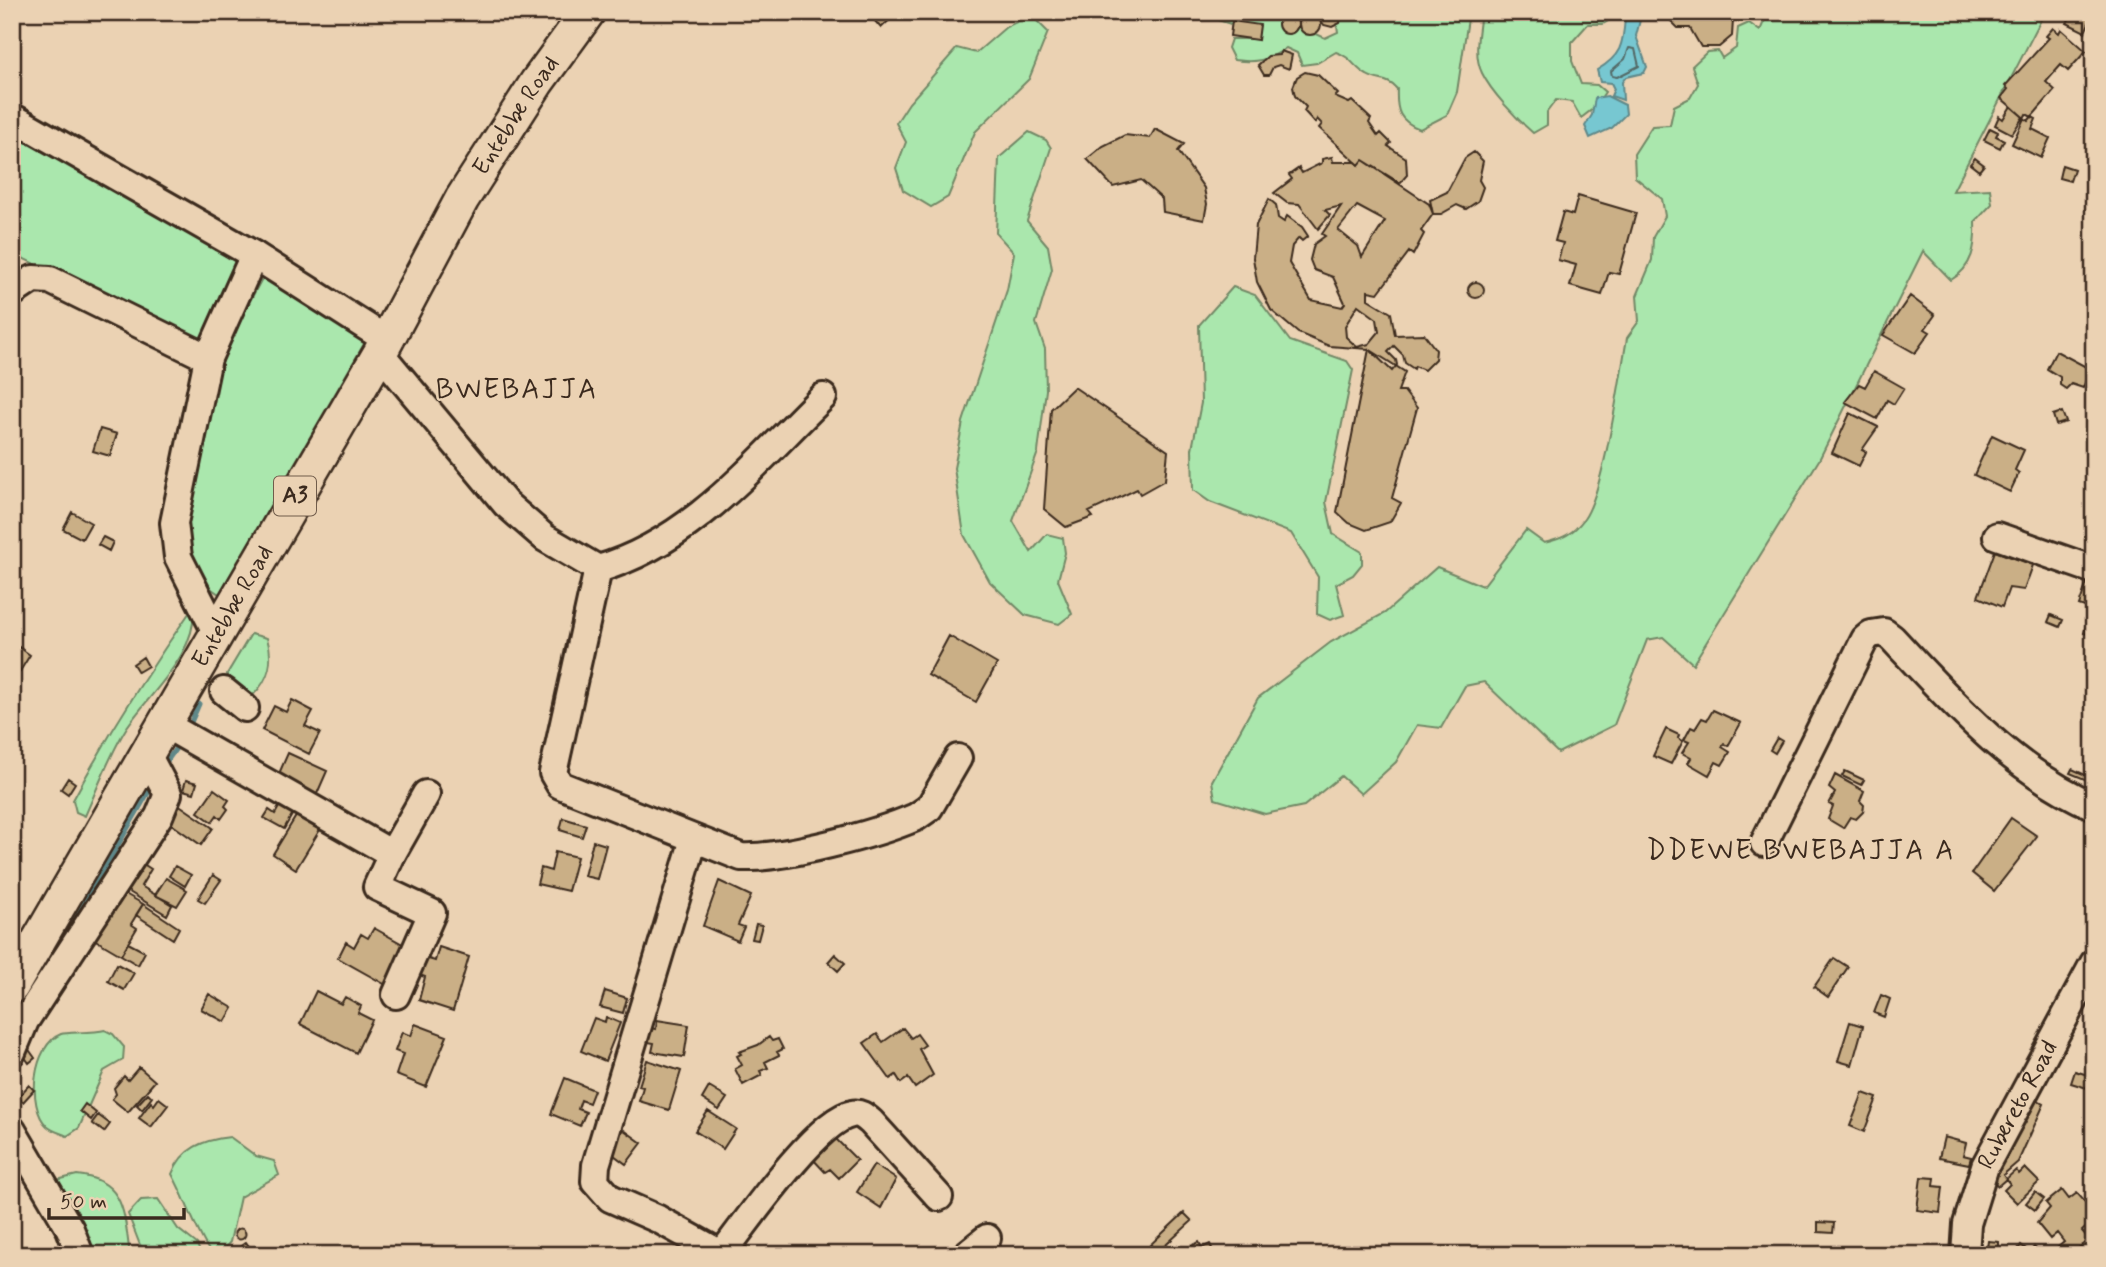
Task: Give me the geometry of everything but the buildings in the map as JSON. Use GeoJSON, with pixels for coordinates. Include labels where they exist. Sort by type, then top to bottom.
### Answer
{"type":"FeatureCollection","features":[{"type":"Feature","properties":{"kind":"main road","name":"Entebbe Road"},"geometry":{"type":"LineString","coordinates":[[14,980],[384,346],[462,199],[537,82],[588,12]]}},
{"type":"Feature","properties":{"kind":"street"},"geometry":{"type":"LineString","coordinates":[[12,117],[254,255],[384,346],[506,504],[545,538],[598,569],[635,558],[659,545],[707,511],[823,397]]}},
{"type":"Feature","properties":{"kind":"street"},"geometry":{"type":"LineString","coordinates":[[217,634],[185,575],[173,533],[208,358],[254,255]]}},
{"type":"Feature","properties":{"kind":"street"},"geometry":{"type":"LineString","coordinates":[[12,293],[23,282],[33,279],[50,280],[208,358]]}},
{"type":"Feature","properties":{"kind":"street"},"geometry":{"type":"LineString","coordinates":[[1997,537],[2094,570]]}},
{"type":"Feature","properties":{"kind":"street"},"geometry":{"type":"LineString","coordinates":[[598,569],[553,773],[555,780],[573,792],[741,857],[758,858],[903,823],[929,808],[958,758]]}},
{"type":"Feature","properties":{"kind":"street"},"geometry":{"type":"LineString","coordinates":[[1763,843],[1865,639],[1871,634],[1884,632],[1962,713],[2050,785],[2094,806]]}},
{"type":"Feature","properties":{"kind":"street"},"geometry":{"type":"LineString","coordinates":[[224,691],[245,708]]}},
{"type":"Feature","properties":{"kind":"street"},"geometry":{"type":"LineString","coordinates":[[164,724],[392,854]]}},
{"type":"Feature","properties":{"kind":"street"},"geometry":{"type":"LineString","coordinates":[[12,1052],[25,1021],[159,816],[168,794],[164,780],[147,754]]}},
{"type":"Feature","properties":{"kind":"street"},"geometry":{"type":"LineString","coordinates":[[396,995],[432,913],[377,887],[392,854],[426,794]]}},
{"type":"Feature","properties":{"kind":"street"},"geometry":{"type":"LineString","coordinates":[[694,839],[596,1165],[595,1181],[610,1198],[659,1219],[723,1254],[789,1164],[841,1118],[861,1114],[939,1197]]}},
{"type":"Feature","properties":{"kind":"street","name":"Rubereto Road"},"geometry":{"type":"LineString","coordinates":[[1965,1255],[1967,1224],[1985,1166],[2094,963]]}},
{"type":"Feature","properties":{"kind":"street"},"geometry":{"type":"LineString","coordinates":[[12,1130],[70,1229],[80,1255]]}},
{"type":"Feature","properties":{"kind":"green space"},"geometry":{"type":"Polygon","coordinates":[[[1214,12],[1290,12],[1290,22],[1325,38],[1338,32],[1335,12],[1469,12],[1457,92],[1447,115],[1420,129],[1403,119],[1397,103],[1397,89],[1394,86],[1367,75],[1336,52],[1317,63],[1302,65],[1297,53],[1286,48],[1261,60],[1234,60],[1228,48],[1231,39],[1248,39],[1258,33],[1218,20],[1214,12]]]}},
{"type":"Feature","properties":{"kind":"green space"},"geometry":{"type":"Polygon","coordinates":[[[1481,12],[1623,12],[1603,24],[1588,24],[1572,42],[1572,61],[1581,84],[1597,85],[1605,92],[1594,108],[1581,118],[1572,102],[1556,100],[1547,112],[1547,125],[1533,133],[1498,97],[1482,73],[1477,51],[1481,12]]]}},
{"type":"Feature","properties":{"kind":"green space"},"geometry":{"type":"Polygon","coordinates":[[[1768,12],[2045,12],[1953,191],[1990,189],[1992,204],[1975,222],[1974,247],[1969,262],[1951,280],[1923,251],[1819,460],[1693,664],[1663,637],[1647,640],[1614,725],[1558,753],[1484,682],[1465,686],[1441,728],[1417,725],[1396,762],[1361,794],[1341,776],[1304,806],[1265,814],[1215,799],[1212,781],[1258,698],[1331,642],[1385,613],[1437,567],[1483,586],[1526,530],[1544,543],[1567,535],[1584,519],[1605,460],[1627,338],[1639,321],[1637,296],[1652,260],[1653,237],[1665,216],[1662,199],[1635,177],[1634,154],[1652,126],[1670,125],[1674,106],[1690,98],[1698,84],[1692,66],[1707,52],[1718,51],[1722,58],[1736,48],[1738,28],[1749,23],[1760,31],[1768,12]]]}},
{"type":"Feature","properties":{"kind":"green space"},"geometry":{"type":"Polygon","coordinates":[[[1031,15],[1048,32],[1029,79],[975,132],[948,197],[931,207],[903,190],[896,168],[906,142],[896,123],[909,103],[957,48],[976,53],[1006,27],[1031,15]]]}},
{"type":"Feature","properties":{"kind":"green space"},"geometry":{"type":"Polygon","coordinates":[[[12,128],[249,264],[202,346],[12,253],[12,128]]]}},
{"type":"Feature","properties":{"kind":"green space"},"geometry":{"type":"Polygon","coordinates":[[[1029,132],[1046,140],[1051,148],[1027,221],[1048,246],[1052,269],[1036,323],[1045,349],[1046,390],[1038,452],[1013,521],[1031,552],[1047,534],[1063,538],[1065,553],[1058,580],[1072,614],[1059,624],[1025,615],[990,582],[964,535],[954,468],[963,422],[1007,290],[1014,253],[996,233],[999,158],[1029,132]]]}},
{"type":"Feature","properties":{"kind":"green space"},"geometry":{"type":"Polygon","coordinates":[[[265,273],[368,337],[219,594],[199,580],[182,547],[218,360],[265,273]]]}},
{"type":"Feature","properties":{"kind":"green space"},"geometry":{"type":"Polygon","coordinates":[[[1233,287],[1255,295],[1290,341],[1347,361],[1353,370],[1326,502],[1333,534],[1362,552],[1362,564],[1353,575],[1336,584],[1344,615],[1330,620],[1317,614],[1318,577],[1291,533],[1210,502],[1193,490],[1192,449],[1201,403],[1199,325],[1233,287]]]}},
{"type":"Feature","properties":{"kind":"green space"},"geometry":{"type":"Polygon","coordinates":[[[194,606],[193,624],[181,656],[127,727],[85,816],[76,812],[73,800],[101,750],[194,606]]]}},
{"type":"Feature","properties":{"kind":"green space"},"geometry":{"type":"Polygon","coordinates":[[[251,634],[267,638],[269,669],[263,683],[253,695],[233,697],[227,674],[251,634]]]}},
{"type":"Feature","properties":{"kind":"green space"},"geometry":{"type":"Polygon","coordinates":[[[105,1030],[113,1034],[124,1047],[123,1060],[104,1071],[79,1128],[67,1136],[51,1129],[40,1117],[36,1105],[36,1077],[44,1050],[51,1040],[61,1034],[105,1030]]]}},
{"type":"Feature","properties":{"kind":"green space"},"geometry":{"type":"Polygon","coordinates":[[[230,1137],[256,1156],[274,1161],[279,1175],[240,1197],[230,1242],[219,1255],[212,1255],[172,1174],[181,1158],[195,1147],[211,1140],[230,1137]]]}},
{"type":"Feature","properties":{"kind":"green space"},"geometry":{"type":"Polygon","coordinates":[[[77,1175],[93,1178],[114,1192],[124,1213],[130,1255],[92,1255],[71,1213],[52,1186],[57,1180],[77,1175]]]}},
{"type":"Feature","properties":{"kind":"green space"},"geometry":{"type":"Polygon","coordinates":[[[158,1199],[178,1229],[197,1244],[201,1255],[150,1255],[140,1245],[128,1214],[141,1200],[158,1199]]]}},
{"type":"Feature","properties":{"kind":"water"},"geometry":{"type":"Polygon","coordinates":[[[1631,12],[1642,12],[1636,36],[1647,67],[1644,73],[1626,77],[1622,82],[1623,100],[1611,96],[1614,89],[1611,83],[1600,82],[1597,70],[1616,55],[1623,36],[1625,18],[1631,12]]]}},
{"type":"Feature","properties":{"kind":"water"},"geometry":{"type":"Polygon","coordinates":[[[1607,96],[1625,105],[1626,114],[1612,128],[1590,138],[1585,126],[1592,115],[1595,98],[1607,96]]]}},
{"type":"Feature","properties":{"kind":"waterway"},"geometry":{"type":"LineString","coordinates":[[188,729],[199,704]]}},
{"type":"Feature","properties":{"kind":"waterway"},"geometry":{"type":"LineString","coordinates":[[167,761],[181,741]]}},
{"type":"Feature","properties":{"kind":"waterway"},"geometry":{"type":"LineString","coordinates":[[70,928],[149,791]]}},
{"type":"Feature","properties":{"kind":"district","name":"BWEBAJJA"},"geometry":{"type":"Point","coordinates":[517,390]}},
{"type":"Feature","properties":{"kind":"district","name":"DDEWE BWEBAJJA A"},"geometry":{"type":"Point","coordinates":[1801,851]}}]}
